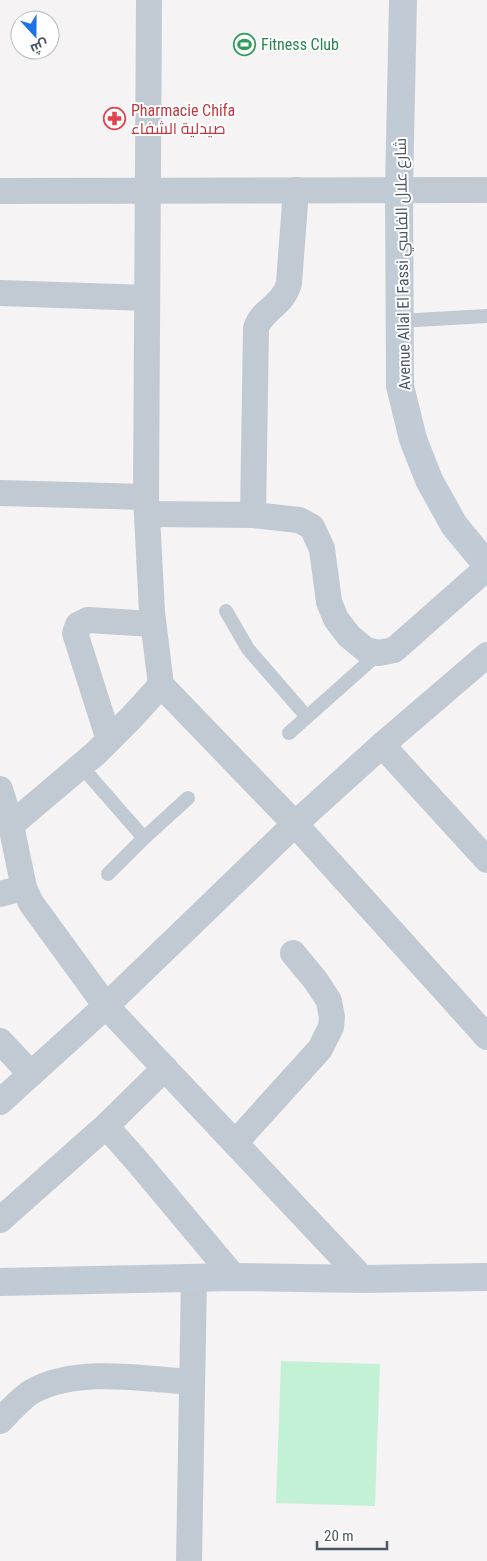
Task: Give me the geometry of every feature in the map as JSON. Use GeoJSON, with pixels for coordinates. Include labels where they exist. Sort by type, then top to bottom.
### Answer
{"type":"FeatureCollection","features":[{"type":"Feature","properties":{"kind":"street"},"geometry":{"type":"LineString","coordinates":[[149,0],[147,506],[153,624],[161,685],[295,824],[487,1037]]}},
{"type":"Feature","properties":{"kind":"street","name":"Avenue Allal El Fassi شارع علال الفاسي"},"geometry":{"type":"LineString","coordinates":[[403,0],[399,189],[400,386],[414,439],[429,480],[454,525],[487,567]]}},
{"type":"Feature","properties":{"kind":"street"},"geometry":{"type":"LineString","coordinates":[[253,515],[256,328],[259,320],[286,292],[289,282],[296,190]]}},
{"type":"Feature","properties":{"kind":"street"},"geometry":{"type":"LineString","coordinates":[[0,192],[487,190]]}},
{"type":"Feature","properties":{"kind":"street"},"geometry":{"type":"LineString","coordinates":[[0,293],[147,298]]}},
{"type":"Feature","properties":{"kind":"street"},"geometry":{"type":"LineString","coordinates":[[0,494],[299,520],[312,527],[322,549],[329,602],[336,619],[349,636],[366,650],[380,653],[394,650],[487,567]]}},
{"type":"Feature","properties":{"kind":"street"},"geometry":{"type":"LineString","coordinates":[[109,740],[75,632],[78,625],[88,620],[153,624]]}},
{"type":"Feature","properties":{"kind":"street"},"geometry":{"type":"LineString","coordinates":[[0,1102],[106,1006],[295,824],[487,654]]}},
{"type":"Feature","properties":{"kind":"street"},"geometry":{"type":"LineString","coordinates":[[10,825],[81,766],[132,717],[161,685]]}},
{"type":"Feature","properties":{"kind":"street"},"geometry":{"type":"LineString","coordinates":[[382,745],[487,860]]}},
{"type":"Feature","properties":{"kind":"street"},"geometry":{"type":"LineString","coordinates":[[0,789],[10,825],[12,891],[31,903],[106,1006],[363,1279]]}},
{"type":"Feature","properties":{"kind":"street"},"geometry":{"type":"LineString","coordinates":[[235,1143],[320,1049],[331,1027],[332,1017],[329,1002],[316,981],[294,953]]}},
{"type":"Feature","properties":{"kind":"street"},"geometry":{"type":"LineString","coordinates":[[0,1041],[31,1074]]}},
{"type":"Feature","properties":{"kind":"street"},"geometry":{"type":"LineString","coordinates":[[0,1220],[106,1126],[165,1068]]}},
{"type":"Feature","properties":{"kind":"street"},"geometry":{"type":"LineString","coordinates":[[106,1126],[234,1277]]}},
{"type":"Feature","properties":{"kind":"street"},"geometry":{"type":"LineString","coordinates":[[2,1283],[234,1277],[363,1279],[487,1277]]}},
{"type":"Feature","properties":{"kind":"street"},"geometry":{"type":"LineString","coordinates":[[189,1561],[194,1278]]}},
{"type":"Feature","properties":{"kind":"street"},"geometry":{"type":"LineString","coordinates":[[0,1421],[33,1390],[64,1379],[105,1376],[192,1382]]}},
{"type":"Feature","properties":{"kind":"lane"},"geometry":{"type":"LineString","coordinates":[[400,321],[487,316]]}},
{"type":"Feature","properties":{"kind":"lane"},"geometry":{"type":"LineString","coordinates":[[226,611],[248,649],[307,716]]}},
{"type":"Feature","properties":{"kind":"lane"},"geometry":{"type":"LineString","coordinates":[[289,733],[380,653]]}},
{"type":"Feature","properties":{"kind":"lane"},"geometry":{"type":"LineString","coordinates":[[81,766],[144,838]]}},
{"type":"Feature","properties":{"kind":"lane"},"geometry":{"type":"LineString","coordinates":[[108,874],[188,798]]}},
{"type":"Feature","properties":{"kind":"green space"},"geometry":{"type":"Polygon","coordinates":[[[281,1361],[380,1364],[375,1506],[276,1503],[281,1361]]]}},
{"type":"Feature","properties":{"kind":"place","name":"Fitness Club"},"geometry":{"type":"Point","coordinates":[245,44]}},
{"type":"Feature","properties":{"kind":"place","name":"Pharmacie Chifa صيدلية الشفاء"},"geometry":{"type":"Point","coordinates":[115,119]}}]}
